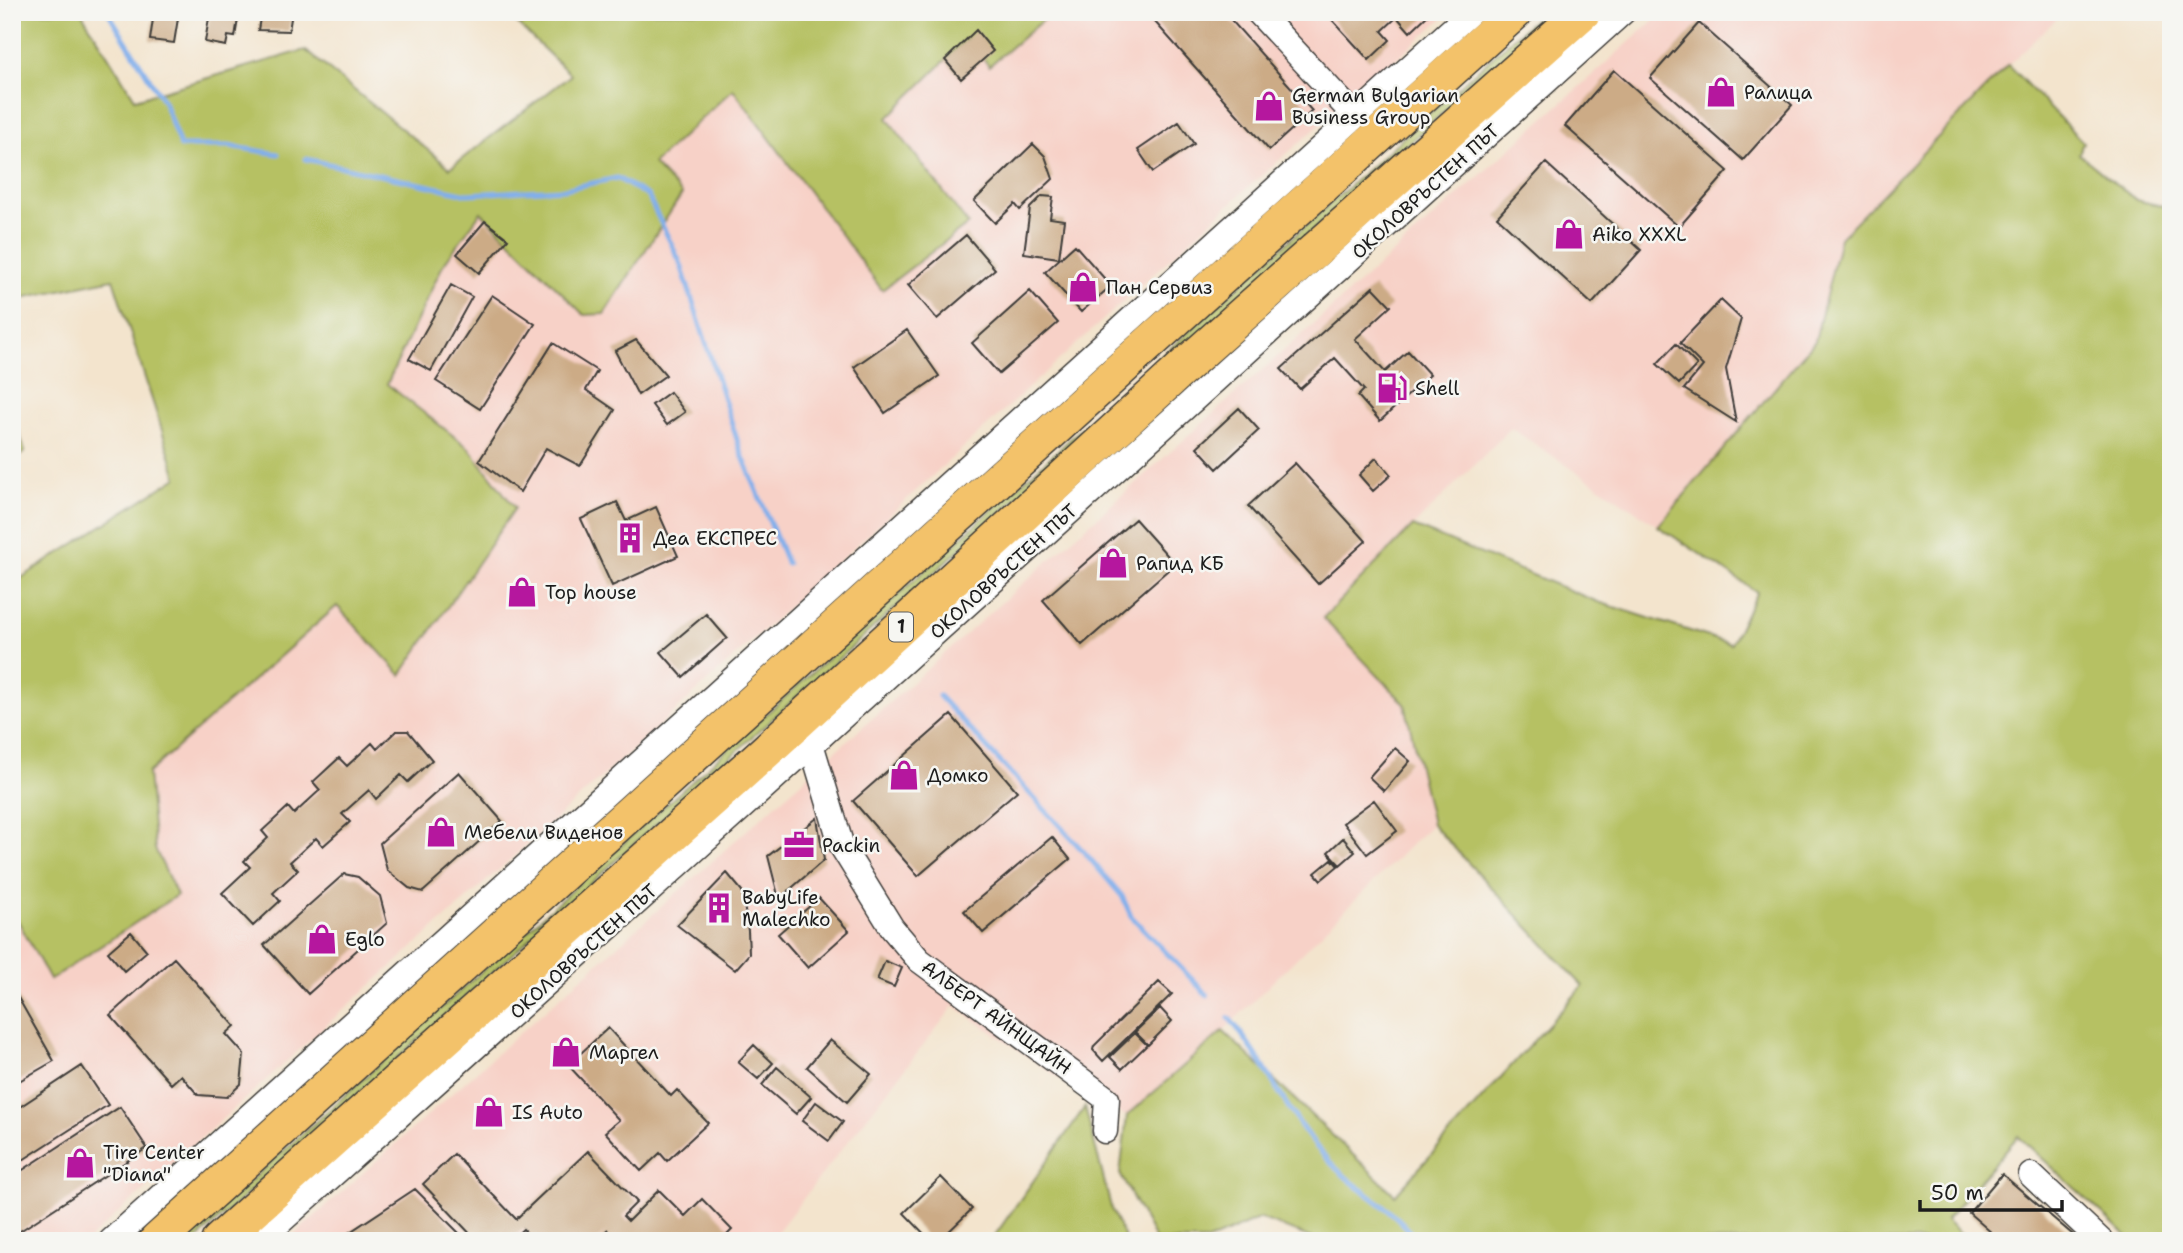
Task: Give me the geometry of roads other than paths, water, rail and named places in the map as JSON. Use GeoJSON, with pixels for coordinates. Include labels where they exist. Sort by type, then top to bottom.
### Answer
{"type":"FeatureCollection","features":[{"type":"Feature","properties":{"kind":"highway","name":"1"},"geometry":{"type":"LineString","coordinates":[[157,1241],[1515,12]]}},
{"type":"Feature","properties":{"kind":"highway","name":"ОКОЛОВРЪСТЕН ПЪТ"},"geometry":{"type":"LineString","coordinates":[[219,1241],[765,752],[1185,365],[1583,12]]}},
{"type":"Feature","properties":{"kind":"street"},"geometry":{"type":"LineString","coordinates":[[1258,12],[1354,115]]}},
{"type":"Feature","properties":{"kind":"street"},"geometry":{"type":"LineString","coordinates":[[111,1241],[1471,12]]}},
{"type":"Feature","properties":{"kind":"street","name":"ОКОЛОВРЪСТЕН ПЪТ"},"geometry":{"type":"LineString","coordinates":[[259,1241],[812,747],[933,632],[1156,435],[1623,12]]}},
{"type":"Feature","properties":{"kind":"street","name":"АЛБЕРТ АЙНЩАЙН"},"geometry":{"type":"LineString","coordinates":[[812,747],[842,847],[892,928],[919,960],[1107,1099],[1105,1131]]}},
{"type":"Feature","properties":{"kind":"street"},"geometry":{"type":"LineString","coordinates":[[2031,1175],[2101,1241]]}},
{"type":"Feature","properties":{"kind":"waterway"},"geometry":{"type":"LineString","coordinates":[[108,12],[164,102],[180,146],[228,146],[278,154]]}},
{"type":"Feature","properties":{"kind":"waterway"},"geometry":{"type":"LineString","coordinates":[[306,159],[467,194],[564,189],[617,178],[648,196],[680,262],[741,452],[787,564]]}},
{"type":"Feature","properties":{"kind":"waterway"},"geometry":{"type":"LineString","coordinates":[[939,696],[1085,853],[1122,896],[1131,916],[1207,995]]}},
{"type":"Feature","properties":{"kind":"waterway"},"geometry":{"type":"LineString","coordinates":[[1229,1018],[1256,1054],[1318,1149],[1344,1176],[1398,1219],[1417,1241]]}},
{"type":"Feature","properties":{"kind":"place","name":"Ралица"},"geometry":{"type":"Point","coordinates":[1721,92]}},
{"type":"Feature","properties":{"kind":"place","name":"German Bulgarian Business Group"},"geometry":{"type":"Point","coordinates":[1269,106]}},
{"type":"Feature","properties":{"kind":"place","name":"Aiko XXXL"},"geometry":{"type":"Point","coordinates":[1569,234]}},
{"type":"Feature","properties":{"kind":"place","name":"Пан Сервиз"},"geometry":{"type":"Point","coordinates":[1083,287]}},
{"type":"Feature","properties":{"kind":"place","name":"Shell"},"geometry":{"type":"Point","coordinates":[1392,388]}},
{"type":"Feature","properties":{"kind":"place","name":"Деа ЕКСПРЕС"},"geometry":{"type":"Point","coordinates":[630,538]}},
{"type":"Feature","properties":{"kind":"place","name":"Рапид КБ"},"geometry":{"type":"Point","coordinates":[1113,563]}},
{"type":"Feature","properties":{"kind":"place","name":"Top house"},"geometry":{"type":"Point","coordinates":[522,592]}},
{"type":"Feature","properties":{"kind":"place","name":"Домко"},"geometry":{"type":"Point","coordinates":[904,775]}},
{"type":"Feature","properties":{"kind":"place","name":"Мебели Виденов"},"geometry":{"type":"Point","coordinates":[441,832]}},
{"type":"Feature","properties":{"kind":"place","name":"Packin"},"geometry":{"type":"Point","coordinates":[799,845]}},
{"type":"Feature","properties":{"kind":"place","name":"BabyLife Malechko"},"geometry":{"type":"Point","coordinates":[719,908]}},
{"type":"Feature","properties":{"kind":"place","name":"Eglo"},"geometry":{"type":"Point","coordinates":[322,939]}},
{"type":"Feature","properties":{"kind":"place","name":"Маргел"},"geometry":{"type":"Point","coordinates":[566,1052]}},
{"type":"Feature","properties":{"kind":"place","name":"IS Auto"},"geometry":{"type":"Point","coordinates":[489,1112]}},
{"type":"Feature","properties":{"kind":"place","name":"Tire Center \"Diana\""},"geometry":{"type":"Point","coordinates":[80,1163]}}]}
